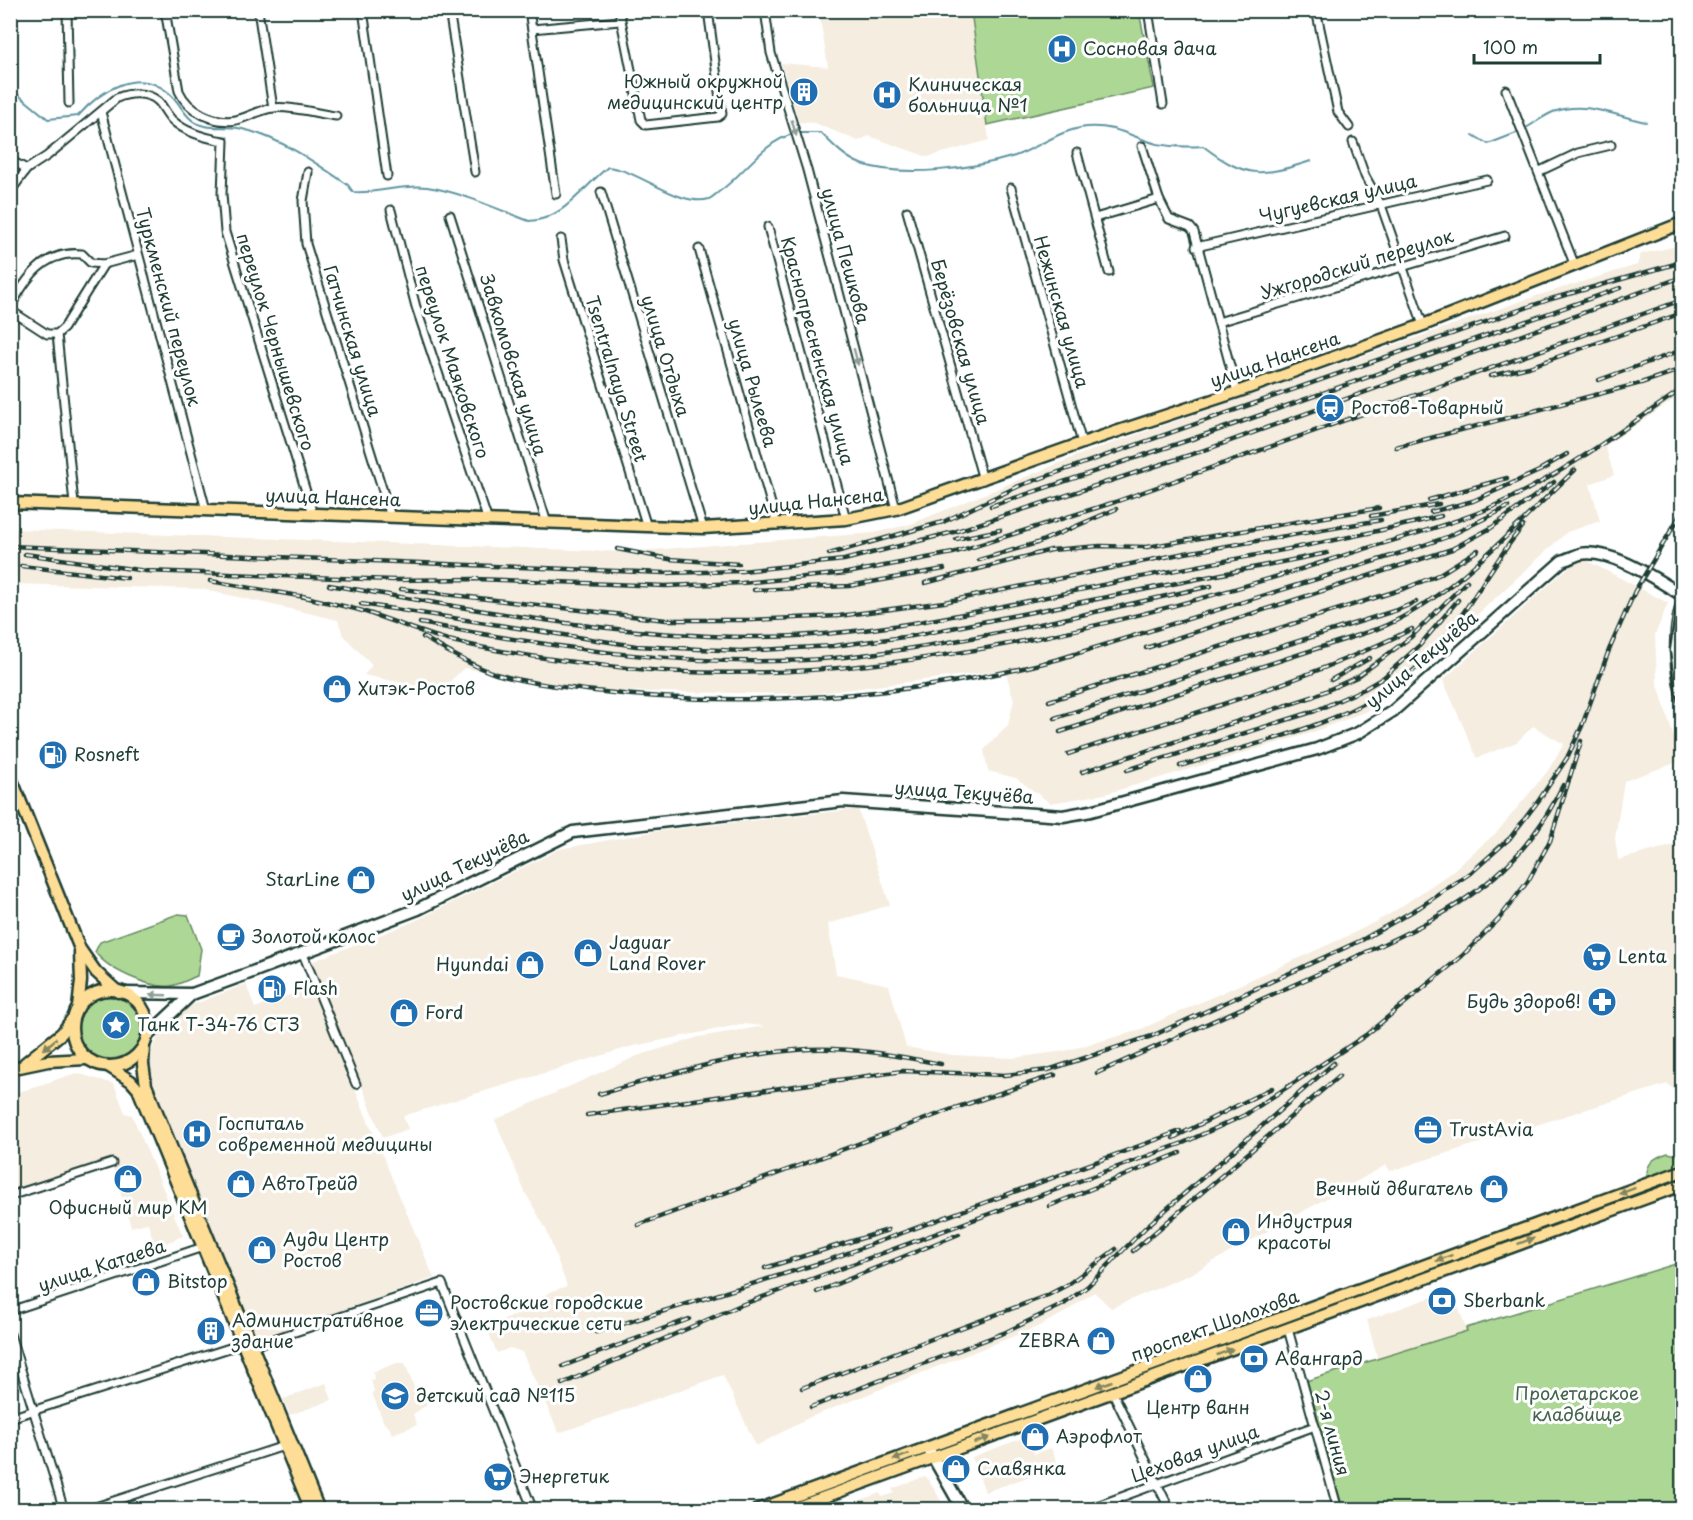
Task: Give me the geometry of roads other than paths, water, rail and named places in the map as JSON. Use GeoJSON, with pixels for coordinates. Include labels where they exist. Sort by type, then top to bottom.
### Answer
{"type":"FeatureCollection","features":[{"type":"Feature","properties":{"kind":"main road","name":"улица Нансена"},"geometry":{"type":"LineString","coordinates":[[10,503],[647,527],[703,528],[846,519],[896,509],[1082,443],[1237,392],[1423,325],[1683,223]]}},
{"type":"Feature","properties":{"kind":"main road","name":"улица Текучёва"},"geometry":{"type":"LineString","coordinates":[[121,992],[192,994],[418,909],[573,832],[843,801],[1063,816],[1091,811],[1317,749],[1358,733],[1393,711],[1563,561],[1581,554],[1600,555],[1619,561],[1683,596]]}},
{"type":"Feature","properties":{"kind":"main road"},"geometry":{"type":"LineString","coordinates":[[1683,611],[1676,650],[1683,693]]}},
{"type":"Feature","properties":{"kind":"main road"},"geometry":{"type":"LineString","coordinates":[[10,775],[80,949],[96,972],[139,1004],[144,1012],[146,1040],[142,1064],[146,1085],[310,1509]]}},
{"type":"Feature","properties":{"kind":"main road"},"geometry":{"type":"LineString","coordinates":[[80,949],[81,981],[75,1013],[75,1042],[86,1059]]}},
{"type":"Feature","properties":{"kind":"main road"},"geometry":{"type":"LineString","coordinates":[[22,1065],[62,1033],[75,1013],[95,993],[121,992]]}},
{"type":"Feature","properties":{"kind":"main road","name":"улица Текучёва"},"geometry":{"type":"LineString","coordinates":[[146,1040],[192,994]]}},
{"type":"Feature","properties":{"kind":"main road"},"geometry":{"type":"LineString","coordinates":[[108,1066],[128,1062],[146,1040]]}},
{"type":"Feature","properties":{"kind":"main road"},"geometry":{"type":"LineString","coordinates":[[10,1069],[22,1065],[86,1059],[122,1073],[138,1089],[203,1247],[319,1509]]}},
{"type":"Feature","properties":{"kind":"main road","name":"проспект Шолохова"},"geometry":{"type":"LineString","coordinates":[[757,1509],[1683,1171]]}},
{"type":"Feature","properties":{"kind":"main road","name":"проспект Шолохова"},"geometry":{"type":"LineString","coordinates":[[789,1509],[1683,1185]]}},
{"type":"Feature","properties":{"kind":"main road"},"geometry":{"type":"LineString","coordinates":[[927,1448],[963,1509]]}},
{"type":"Feature","properties":{"kind":"street"},"geometry":{"type":"LineString","coordinates":[[67,10],[69,103]]}},
{"type":"Feature","properties":{"kind":"street"},"geometry":{"type":"LineString","coordinates":[[165,10],[179,91],[184,102],[194,111],[221,120],[236,120],[273,108],[336,116]]}},
{"type":"Feature","properties":{"kind":"street"},"geometry":{"type":"LineString","coordinates":[[258,10],[273,108]]}},
{"type":"Feature","properties":{"kind":"street"},"geometry":{"type":"LineString","coordinates":[[363,10],[387,176]]}},
{"type":"Feature","properties":{"kind":"street"},"geometry":{"type":"LineString","coordinates":[[449,10],[475,172]]}},
{"type":"Feature","properties":{"kind":"street"},"geometry":{"type":"LineString","coordinates":[[529,10],[556,194]]}},
{"type":"Feature","properties":{"kind":"street"},"geometry":{"type":"LineString","coordinates":[[619,10],[641,120],[646,125],[718,117],[722,114],[708,10]]}},
{"type":"Feature","properties":{"kind":"street","name":"улица Пешкова"},"geometry":{"type":"LineString","coordinates":[[765,10],[771,53],[807,170],[896,509]]}},
{"type":"Feature","properties":{"kind":"street"},"geometry":{"type":"LineString","coordinates":[[1148,10],[1163,104]]}},
{"type":"Feature","properties":{"kind":"street"},"geometry":{"type":"LineString","coordinates":[[1316,10],[1338,112],[1348,127]]}},
{"type":"Feature","properties":{"kind":"street"},"geometry":{"type":"LineString","coordinates":[[532,29],[620,21]]}},
{"type":"Feature","properties":{"kind":"street"},"geometry":{"type":"LineString","coordinates":[[1506,90],[1523,136],[1540,171],[1575,266]]}},
{"type":"Feature","properties":{"kind":"street","name":"переулок Чернышевского"},"geometry":{"type":"LineString","coordinates":[[101,112],[117,98],[144,94],[159,102],[172,120],[201,138],[224,141],[222,194],[225,232],[313,514]]}},
{"type":"Feature","properties":{"kind":"street"},"geometry":{"type":"LineString","coordinates":[[10,192],[27,169],[101,112]]}},
{"type":"Feature","properties":{"kind":"street","name":"Туркменский переулок"},"geometry":{"type":"LineString","coordinates":[[101,112],[206,510]]}},
{"type":"Feature","properties":{"kind":"street"},"geometry":{"type":"LineString","coordinates":[[1353,142],[1365,176],[1381,206],[1423,325]]}},
{"type":"Feature","properties":{"kind":"street"},"geometry":{"type":"LineString","coordinates":[[1540,171],[1578,153],[1611,145]]}},
{"type":"Feature","properties":{"kind":"street"},"geometry":{"type":"LineString","coordinates":[[1142,146],[1169,219],[1190,227],[1194,232],[1237,392]]}},
{"type":"Feature","properties":{"kind":"street"},"geometry":{"type":"LineString","coordinates":[[1077,153],[1109,272]]}},
{"type":"Feature","properties":{"kind":"street"},"geometry":{"type":"LineString","coordinates":[[10,160],[27,169]]}},
{"type":"Feature","properties":{"kind":"street","name":"Гатчинская улица"},"geometry":{"type":"LineString","coordinates":[[308,172],[303,201],[306,244],[391,516]]}},
{"type":"Feature","properties":{"kind":"street","name":"Чугуевская улица"},"geometry":{"type":"LineString","coordinates":[[1196,246],[1381,206],[1487,180]]}},
{"type":"Feature","properties":{"kind":"street","name":"Нежинская улица"},"geometry":{"type":"LineString","coordinates":[[1011,188],[1082,443]]}},
{"type":"Feature","properties":{"kind":"street","name":"улица Отдыха"},"geometry":{"type":"LineString","coordinates":[[600,192],[703,528]]}},
{"type":"Feature","properties":{"kind":"street"},"geometry":{"type":"LineString","coordinates":[[1095,218],[1160,199]]}},
{"type":"Feature","properties":{"kind":"street","name":"переулок Маяковского"},"geometry":{"type":"LineString","coordinates":[[391,210],[416,307],[488,521]]}},
{"type":"Feature","properties":{"kind":"street","name":"Берёзовская улица"},"geometry":{"type":"LineString","coordinates":[[908,211],[983,480]]}},
{"type":"Feature","properties":{"kind":"street","name":"Завкомовская улица"},"geometry":{"type":"LineString","coordinates":[[450,215],[547,523]]}},
{"type":"Feature","properties":{"kind":"street","name":"Краснопресненская улица"},"geometry":{"type":"LineString","coordinates":[[768,227],[846,519]]}},
{"type":"Feature","properties":{"kind":"street","name":"Ужгородский переулок"},"geometry":{"type":"LineString","coordinates":[[1218,322],[1505,236]]}},
{"type":"Feature","properties":{"kind":"street","name":"Tsentralnaya Street"},"geometry":{"type":"LineString","coordinates":[[561,239],[564,260],[647,527]]}},
{"type":"Feature","properties":{"kind":"street","name":"улица Рылеева"},"geometry":{"type":"LineString","coordinates":[[699,249],[777,525]]}},
{"type":"Feature","properties":{"kind":"street"},"geometry":{"type":"LineString","coordinates":[[104,264],[64,328],[57,334],[47,334],[10,309],[32,272],[42,263],[76,253],[82,254],[91,263],[104,264],[138,255]]}},
{"type":"Feature","properties":{"kind":"street"},"geometry":{"type":"LineString","coordinates":[[57,334],[74,504]]}},
{"type":"Feature","properties":{"kind":"street"},"geometry":{"type":"LineString","coordinates":[[303,954],[356,1084]]}},
{"type":"Feature","properties":{"kind":"street"},"geometry":{"type":"LineString","coordinates":[[10,1196],[112,1162]]}},
{"type":"Feature","properties":{"kind":"street","name":"улица Катаева"},"geometry":{"type":"LineString","coordinates":[[10,1311],[203,1247]]}},
{"type":"Feature","properties":{"kind":"street"},"geometry":{"type":"LineString","coordinates":[[10,1418],[442,1283],[533,1509]]}},
{"type":"Feature","properties":{"kind":"street","name":"2-я линия"},"geometry":{"type":"LineString","coordinates":[[1288,1329],[1338,1509]]}},
{"type":"Feature","properties":{"kind":"street"},"geometry":{"type":"LineString","coordinates":[[10,1334],[64,1509]]}},
{"type":"Feature","properties":{"kind":"street"},"geometry":{"type":"LineString","coordinates":[[1113,1393],[1170,1509]]}},
{"type":"Feature","properties":{"kind":"street","name":"Цеховая улица"},"geometry":{"type":"LineString","coordinates":[[1086,1509],[1315,1426]]}},
{"type":"Feature","properties":{"kind":"street"},"geometry":{"type":"LineString","coordinates":[[86,1509],[284,1446]]}},
{"type":"Feature","properties":{"kind":"waterway"},"geometry":{"type":"LineString","coordinates":[[10,88],[48,119],[78,116],[97,98],[120,85],[132,82],[157,85],[169,93],[196,123],[210,127],[238,128],[282,143],[348,185],[353,192],[418,186],[440,189],[529,221],[541,219],[562,209],[608,167],[633,175],[672,194],[698,200],[709,199],[729,184],[772,144],[793,134]]}},
{"type":"Feature","properties":{"kind":"waterway"},"geometry":{"type":"LineString","coordinates":[[1524,129],[1553,112],[1577,108],[1600,110],[1646,122]]}},
{"type":"Feature","properties":{"kind":"waterway"},"geometry":{"type":"LineString","coordinates":[[798,133],[821,133],[840,151],[861,164],[897,170],[938,170],[998,161],[1024,153],[1068,131],[1087,127],[1107,128],[1163,145],[1203,146],[1231,165],[1254,172],[1279,170],[1311,161]]}},
{"type":"Feature","properties":{"kind":"waterway"},"geometry":{"type":"LineString","coordinates":[[1473,135],[1488,144],[1519,132]]}},
{"type":"Feature","properties":{"kind":"tram line"},"geometry":{"type":"LineString","coordinates":[[1682,587],[1676,602],[1670,635],[1673,685],[1682,717]]}},
{"type":"Feature","properties":{"kind":"railway"},"geometry":{"type":"LineString","coordinates":[[829,554],[943,522],[1019,486],[1551,299],[1682,262]]}},
{"type":"Feature","properties":{"kind":"railway"},"geometry":{"type":"LineString","coordinates":[[10,546],[664,573],[742,571],[844,560],[954,532],[1208,449],[1682,277]]}},
{"type":"Feature","properties":{"kind":"railway"},"geometry":{"type":"LineString","coordinates":[[991,506],[1204,435],[1620,288]]}},
{"type":"Feature","properties":{"kind":"railway"},"geometry":{"type":"LineString","coordinates":[[25,554],[146,571],[394,580],[475,579],[666,586],[742,583],[847,573],[953,553],[1115,502],[1682,300]]}},
{"type":"Feature","properties":{"kind":"railway"},"geometry":{"type":"LineString","coordinates":[[1490,376],[1529,367],[1682,313]]}},
{"type":"Feature","properties":{"kind":"railway"},"geometry":{"type":"LineString","coordinates":[[1599,380],[1682,350]]}},
{"type":"Feature","properties":{"kind":"railway"},"geometry":{"type":"LineString","coordinates":[[1396,447],[1641,383],[1682,369]]}},
{"type":"Feature","properties":{"kind":"railway"},"geometry":{"type":"LineString","coordinates":[[302,596],[359,610],[448,640],[515,653],[605,666],[715,673],[804,671],[894,662],[984,648],[1162,609],[1448,524],[1511,498],[1561,470],[1682,389]]}},
{"type":"Feature","properties":{"kind":"railway"},"geometry":{"type":"LineString","coordinates":[[1541,469],[1567,454]]}},
{"type":"Feature","properties":{"kind":"railway"},"geometry":{"type":"LineString","coordinates":[[1431,512],[1473,501],[1548,467]]}},
{"type":"Feature","properties":{"kind":"railway"},"geometry":{"type":"LineString","coordinates":[[1060,732],[1377,629],[1404,616],[1431,600],[1482,559],[1575,470]]}},
{"type":"Feature","properties":{"kind":"railway"},"geometry":{"type":"LineString","coordinates":[[1429,500],[1507,478]]}},
{"type":"Feature","properties":{"kind":"railway"},"geometry":{"type":"LineString","coordinates":[[1146,648],[1452,549],[1491,528],[1554,482]]}},
{"type":"Feature","properties":{"kind":"railway"},"geometry":{"type":"LineString","coordinates":[[1371,516],[1439,504]]}},
{"type":"Feature","properties":{"kind":"railway"},"geometry":{"type":"LineString","coordinates":[[423,637],[468,662],[496,674],[595,691],[709,699],[768,699],[889,691],[948,683],[1059,659],[1404,552],[1447,537],[1508,507]]}},
{"type":"Feature","properties":{"kind":"railway"},"geometry":{"type":"LineString","coordinates":[[925,583],[1051,550],[1100,546],[1147,547],[1379,508]]}},
{"type":"Feature","properties":{"kind":"railway"},"geometry":{"type":"LineString","coordinates":[[979,560],[1037,543],[1116,509]]}},
{"type":"Feature","properties":{"kind":"railway"},"geometry":{"type":"LineString","coordinates":[[587,1115],[903,1071],[1005,1075],[1048,1070],[1152,1036],[1362,940],[1420,907],[1472,872],[1510,838],[1539,800],[1567,758],[1582,726],[1609,650],[1635,591],[1682,512]]}},
{"type":"Feature","properties":{"kind":"railway"},"geometry":{"type":"LineString","coordinates":[[329,585],[539,619],[644,632],[750,637],[798,636],[846,632],[942,618],[1325,542],[1441,516]]}},
{"type":"Feature","properties":{"kind":"railway"},"geometry":{"type":"LineString","coordinates":[[401,589],[666,620],[752,620],[839,616],[944,602],[1185,553],[1381,520]]}},
{"type":"Feature","properties":{"kind":"railway"},"geometry":{"type":"LineString","coordinates":[[1180,766],[1312,726],[1345,713],[1403,679],[1429,656],[1455,625],[1523,526]]}},
{"type":"Feature","properties":{"kind":"railway"},"geometry":{"type":"LineString","coordinates":[[956,539],[1000,530]]}},
{"type":"Feature","properties":{"kind":"railway"},"geometry":{"type":"LineString","coordinates":[[617,549],[669,559],[739,564]]}},
{"type":"Feature","properties":{"kind":"railway"},"geometry":{"type":"LineString","coordinates":[[1049,701],[1406,588],[1438,575],[1478,550]]}},
{"type":"Feature","properties":{"kind":"railway"},"geometry":{"type":"LineString","coordinates":[[361,604],[636,646],[741,651],[833,646],[912,636],[1327,553]]}},
{"type":"Feature","properties":{"kind":"railway"},"geometry":{"type":"LineString","coordinates":[[21,566],[127,578]]}},
{"type":"Feature","properties":{"kind":"railway"},"geometry":{"type":"LineString","coordinates":[[754,590],[849,586],[944,569]]}},
{"type":"Feature","properties":{"kind":"railway"},"geometry":{"type":"LineString","coordinates":[[210,581],[311,598]]}},
{"type":"Feature","properties":{"kind":"railway"},"geometry":{"type":"LineString","coordinates":[[1082,772],[1312,697],[1357,677],[1411,637],[1467,581]]}},
{"type":"Feature","properties":{"kind":"railway"},"geometry":{"type":"LineString","coordinates":[[420,623],[523,641],[626,654],[678,659],[782,661],[882,653],[976,637],[1211,586]]}},
{"type":"Feature","properties":{"kind":"railway"},"geometry":{"type":"LineString","coordinates":[[1127,770],[1315,711],[1364,689],[1383,678],[1420,645],[1458,600]]}},
{"type":"Feature","properties":{"kind":"railway"},"geometry":{"type":"LineString","coordinates":[[1055,718],[1397,610],[1416,602]]}},
{"type":"Feature","properties":{"kind":"railway"},"geometry":{"type":"LineString","coordinates":[[1068,754],[1286,682],[1329,666],[1412,629]]}},
{"type":"Feature","properties":{"kind":"railway"},"geometry":{"type":"LineString","coordinates":[[1331,680],[1370,658]]}},
{"type":"Feature","properties":{"kind":"railway"},"geometry":{"type":"LineString","coordinates":[[562,1384],[741,1305],[1183,1143],[1245,1115],[1366,1035],[1462,956],[1499,919],[1528,881],[1550,841],[1581,741]]}},
{"type":"Feature","properties":{"kind":"railway"},"geometry":{"type":"LineString","coordinates":[[1097,1073],[1385,944],[1460,903],[1503,869],[1521,850],[1544,819],[1563,785]]}},
{"type":"Feature","properties":{"kind":"railway"},"geometry":{"type":"LineString","coordinates":[[599,1094],[677,1072],[782,1051],[842,1049],[941,1064]]}},
{"type":"Feature","properties":{"kind":"railway"},"geometry":{"type":"LineString","coordinates":[[811,1407],[1006,1332],[1064,1304],[1088,1286],[1146,1227],[1334,1063]]}},
{"type":"Feature","properties":{"kind":"railway"},"geometry":{"type":"LineString","coordinates":[[638,1225],[955,1108],[1055,1075]]}},
{"type":"Feature","properties":{"kind":"railway"},"geometry":{"type":"LineString","coordinates":[[1133,1251],[1339,1076]]}},
{"type":"Feature","properties":{"kind":"railway"},"geometry":{"type":"LineString","coordinates":[[1173,1138],[1272,1088]]}},
{"type":"Feature","properties":{"kind":"railway"},"geometry":{"type":"LineString","coordinates":[[596,1332],[823,1262],[1180,1131]]}},
{"type":"Feature","properties":{"kind":"railway"},"geometry":{"type":"LineString","coordinates":[[1049,1206],[1180,1153]]}},
{"type":"Feature","properties":{"kind":"railway"},"geometry":{"type":"LineString","coordinates":[[765,1268],[888,1230]]}},
{"type":"Feature","properties":{"kind":"railway"},"geometry":{"type":"LineString","coordinates":[[817,1292],[959,1234]]}},
{"type":"Feature","properties":{"kind":"railway"},"geometry":{"type":"LineString","coordinates":[[802,1388],[1048,1295],[1067,1285],[1116,1249]]}},
{"type":"Feature","properties":{"kind":"railway"},"geometry":{"type":"LineString","coordinates":[[563,1366],[689,1319]]}},
{"type":"Feature","properties":{"kind":"place","name":"Сосновая дача"},"geometry":{"type":"Point","coordinates":[1062,49]}},
{"type":"Feature","properties":{"kind":"place","name":"Южный окружной медицинский центр"},"geometry":{"type":"Point","coordinates":[804,92]}},
{"type":"Feature","properties":{"kind":"place","name":"Клиническая больница №1"},"geometry":{"type":"Point","coordinates":[887,95]}},
{"type":"Feature","properties":{"kind":"place","name":"Ростов-Товарный"},"geometry":{"type":"Point","coordinates":[1330,408]}},
{"type":"Feature","properties":{"kind":"place","name":"Хитэк-Ростов"},"geometry":{"type":"Point","coordinates":[337,689]}},
{"type":"Feature","properties":{"kind":"place","name":"Rosneft"},"geometry":{"type":"Point","coordinates":[53,755]}},
{"type":"Feature","properties":{"kind":"place","name":"StarLine"},"geometry":{"type":"Point","coordinates":[361,880]}},
{"type":"Feature","properties":{"kind":"place","name":"Золотой колос"},"geometry":{"type":"Point","coordinates":[231,937]}},
{"type":"Feature","properties":{"kind":"place","name":"Jaguar Land Rover"},"geometry":{"type":"Point","coordinates":[588,953]}},
{"type":"Feature","properties":{"kind":"place","name":"Lenta"},"geometry":{"type":"Point","coordinates":[1597,957]}},
{"type":"Feature","properties":{"kind":"place","name":"Hyundai"},"geometry":{"type":"Point","coordinates":[530,965]}},
{"type":"Feature","properties":{"kind":"place","name":"Flash"},"geometry":{"type":"Point","coordinates":[272,989]}},
{"type":"Feature","properties":{"kind":"place","name":"Будь здоров!"},"geometry":{"type":"Point","coordinates":[1602,1002]}},
{"type":"Feature","properties":{"kind":"place","name":"Ford"},"geometry":{"type":"Point","coordinates":[404,1013]}},
{"type":"Feature","properties":{"kind":"place","name":"Танк Т-34-76 СТЗ"},"geometry":{"type":"Point","coordinates":[116,1025]}},
{"type":"Feature","properties":{"kind":"place","name":"TrustAvia"},"geometry":{"type":"Point","coordinates":[1428,1130]}},
{"type":"Feature","properties":{"kind":"place","name":"Госпиталь современной медицины"},"geometry":{"type":"Point","coordinates":[197,1134]}},
{"type":"Feature","properties":{"kind":"place","name":"Офисный мир КМ"},"geometry":{"type":"Point","coordinates":[128,1179]}},
{"type":"Feature","properties":{"kind":"place","name":"АвтоТрейд"},"geometry":{"type":"Point","coordinates":[241,1184]}},
{"type":"Feature","properties":{"kind":"place","name":"Вечный двигатель"},"geometry":{"type":"Point","coordinates":[1494,1189]}},
{"type":"Feature","properties":{"kind":"place","name":"Индустрия красоты"},"geometry":{"type":"Point","coordinates":[1236,1232]}},
{"type":"Feature","properties":{"kind":"place","name":"Ауди Центр Ростов"},"geometry":{"type":"Point","coordinates":[262,1250]}},
{"type":"Feature","properties":{"kind":"place","name":"Bitstop"},"geometry":{"type":"Point","coordinates":[146,1282]}},
{"type":"Feature","properties":{"kind":"place","name":"Sberbank"},"geometry":{"type":"Point","coordinates":[1442,1301]}},
{"type":"Feature","properties":{"kind":"place","name":"Ростовские городские электрические сети"},"geometry":{"type":"Point","coordinates":[429,1313]}},
{"type":"Feature","properties":{"kind":"place","name":"Административное здание"},"geometry":{"type":"Point","coordinates":[211,1331]}},
{"type":"Feature","properties":{"kind":"place","name":"ZEBRA"},"geometry":{"type":"Point","coordinates":[1101,1341]}},
{"type":"Feature","properties":{"kind":"place","name":"Авангард"},"geometry":{"type":"Point","coordinates":[1254,1359]}},
{"type":"Feature","properties":{"kind":"place","name":"Центр ванн"},"geometry":{"type":"Point","coordinates":[1198,1379]}},
{"type":"Feature","properties":{"kind":"place","name":"детский сад №115"},"geometry":{"type":"Point","coordinates":[395,1396]}},
{"type":"Feature","properties":{"kind":"place","name":"Аэрофлот"},"geometry":{"type":"Point","coordinates":[1035,1437]}},
{"type":"Feature","properties":{"kind":"place","name":"Славянка"},"geometry":{"type":"Point","coordinates":[956,1469]}},
{"type":"Feature","properties":{"kind":"place","name":"Энергетик"},"geometry":{"type":"Point","coordinates":[498,1477]}},
{"type":"Feature","properties":{"kind":"park label","name":"Пролетарское кладбище"},"geometry":{"type":"Point","coordinates":[1577,1404]}}]}
